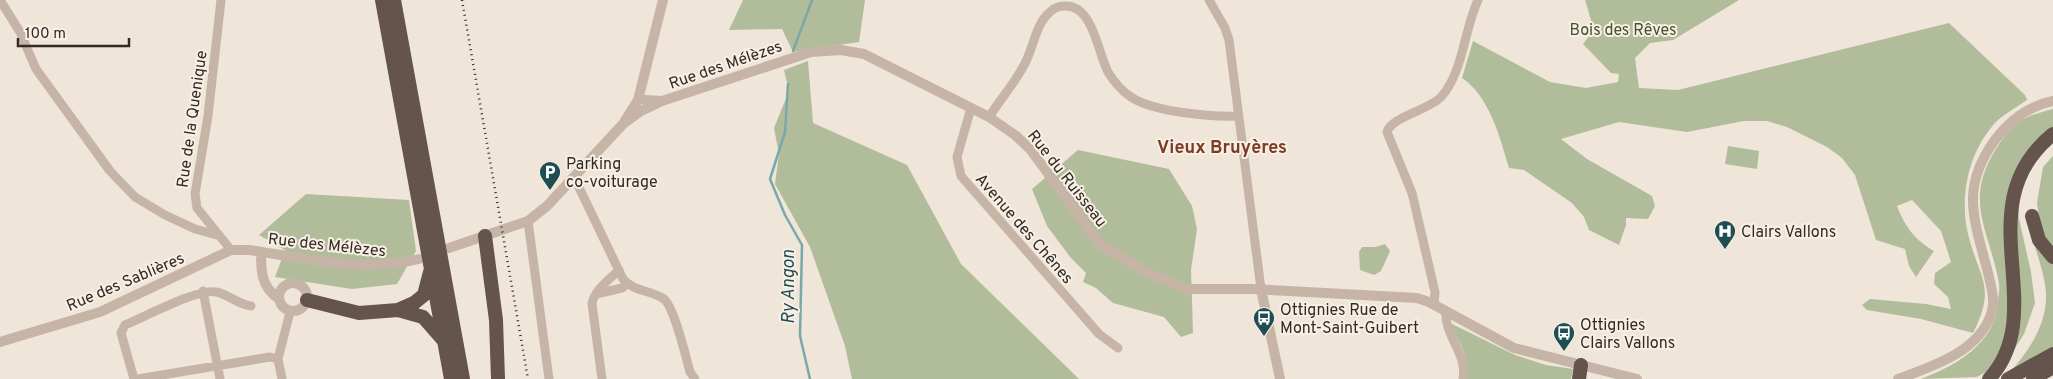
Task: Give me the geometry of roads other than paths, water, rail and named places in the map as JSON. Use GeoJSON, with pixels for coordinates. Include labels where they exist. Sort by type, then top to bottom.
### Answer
{"type":"FeatureCollection","features":[{"type":"Feature","properties":{"kind":"highway"},"geometry":{"type":"LineString","coordinates":[[382,0],[451,379]]}},
{"type":"Feature","properties":{"kind":"highway"},"geometry":{"type":"LineString","coordinates":[[394,0],[463,379]]}},
{"type":"Feature","properties":{"kind":"highway"},"geometry":{"type":"LineString","coordinates":[[2032,254],[2021,210],[2022,193],[2033,157],[2053,134]]}},
{"type":"Feature","properties":{"kind":"highway"},"geometry":{"type":"LineString","coordinates":[[2032,188],[2040,163],[2053,146]]}},
{"type":"Feature","properties":{"kind":"highway"},"geometry":{"type":"LineString","coordinates":[[2030,203],[2032,222],[2039,240],[2053,257]]}},
{"type":"Feature","properties":{"kind":"highway"},"geometry":{"type":"LineString","coordinates":[[485,236],[496,320],[498,379]]}},
{"type":"Feature","properties":{"kind":"highway"},"geometry":{"type":"LineString","coordinates":[[307,300],[360,313],[398,310],[414,303],[424,295],[431,269]]}},
{"type":"Feature","properties":{"kind":"highway"},"geometry":{"type":"LineString","coordinates":[[398,310],[423,317],[444,341]]}},
{"type":"Feature","properties":{"kind":"highway"},"geometry":{"type":"LineString","coordinates":[[2008,379],[2053,354]]}},
{"type":"Feature","properties":{"kind":"highway"},"geometry":{"type":"LineString","coordinates":[[1989,379],[2019,357]]}},
{"type":"Feature","properties":{"kind":"highway"},"geometry":{"type":"LineString","coordinates":[[2033,379],[2053,367]]}},
{"type":"Feature","properties":{"kind":"street"},"geometry":{"type":"LineString","coordinates":[[0,0],[20,32],[36,69],[110,171],[136,197],[165,215],[195,229],[217,235]]}},
{"type":"Feature","properties":{"kind":"street","name":"Rue de la Quenique"},"geometry":{"type":"LineString","coordinates":[[221,0],[208,116],[195,194],[197,208],[231,250]]}},
{"type":"Feature","properties":{"kind":"street"},"geometry":{"type":"LineString","coordinates":[[641,104],[643,80],[663,0]]}},
{"type":"Feature","properties":{"kind":"street"},"geometry":{"type":"LineString","coordinates":[[989,117],[1024,66],[1043,21],[1053,10],[1057,0]]}},
{"type":"Feature","properties":{"kind":"street"},"geometry":{"type":"LineString","coordinates":[[1079,0],[1081,11],[1089,21],[1112,78],[1132,98],[1147,105],[1163,109],[1238,116]]}},
{"type":"Feature","properties":{"kind":"street"},"geometry":{"type":"LineString","coordinates":[[1209,0],[1228,34],[1261,290],[1280,379]]}},
{"type":"Feature","properties":{"kind":"street"},"geometry":{"type":"LineString","coordinates":[[1434,305],[1435,292],[1412,192],[1387,131],[1392,124],[1435,103],[1447,90],[1456,70],[1468,24],[1478,0]]}},
{"type":"Feature","properties":{"kind":"street"},"geometry":{"type":"LineString","coordinates":[[1053,10],[1068,6],[1081,11]]}},
{"type":"Feature","properties":{"kind":"street","name":"Rue du Ruisseau"},"geometry":{"type":"LineString","coordinates":[[798,55],[832,50],[864,54],[989,117],[1016,134],[1030,149],[1101,245],[1146,272],[1186,288],[1417,298],[1446,311],[1514,348],[1580,372],[1637,379]]}},
{"type":"Feature","properties":{"kind":"street","name":"Rue des Mélèzes"},"geometry":{"type":"LineString","coordinates":[[449,248],[528,221],[547,206],[641,104],[662,101],[798,55]]}},
{"type":"Feature","properties":{"kind":"street"},"geometry":{"type":"LineString","coordinates":[[1898,379],[1952,357],[1981,334],[1992,314],[1992,291],[1975,228],[1972,190],[1983,156],[2001,131],[2019,115],[2036,104],[2053,101]]}},
{"type":"Feature","properties":{"kind":"street","name":"Avenue des Chênes"},"geometry":{"type":"LineString","coordinates":[[971,108],[957,157],[961,176],[1099,334],[1118,348]]}},
{"type":"Feature","properties":{"kind":"street"},"geometry":{"type":"LineString","coordinates":[[574,177],[627,284],[658,296],[668,305],[690,372],[695,379]]}},
{"type":"Feature","properties":{"kind":"street"},"geometry":{"type":"LineString","coordinates":[[528,221],[549,379]]}},
{"type":"Feature","properties":{"kind":"street","name":"Rue des Mélèzes"},"geometry":{"type":"LineString","coordinates":[[231,250],[261,252],[358,265],[396,265],[419,259]]}},
{"type":"Feature","properties":{"kind":"street","name":"Rue des Sablières"},"geometry":{"type":"LineString","coordinates":[[0,342],[100,312],[231,250]]}},
{"type":"Feature","properties":{"kind":"street"},"geometry":{"type":"LineString","coordinates":[[261,252],[262,277],[266,284],[280,293],[284,309],[290,312],[299,310],[307,300],[306,291],[299,284],[290,283],[280,293]]}},
{"type":"Feature","properties":{"kind":"street"},"geometry":{"type":"LineString","coordinates":[[602,379],[592,304],[596,294],[619,270]]}},
{"type":"Feature","properties":{"kind":"street"},"geometry":{"type":"LineString","coordinates":[[596,294],[622,288],[627,284]]}},
{"type":"Feature","properties":{"kind":"street"},"geometry":{"type":"LineString","coordinates":[[134,379],[120,333],[125,324],[203,292],[217,292],[239,304],[251,306]]}},
{"type":"Feature","properties":{"kind":"street"},"geometry":{"type":"LineString","coordinates":[[203,292],[220,379]]}},
{"type":"Feature","properties":{"kind":"street"},"geometry":{"type":"LineString","coordinates":[[1446,311],[1449,329],[1463,360],[1463,379]]}},
{"type":"Feature","properties":{"kind":"street"},"geometry":{"type":"LineString","coordinates":[[282,379],[278,359],[290,312]]}},
{"type":"Feature","properties":{"kind":"street"},"geometry":{"type":"LineString","coordinates":[[138,379],[160,377],[217,364],[270,357],[278,359]]}},
{"type":"Feature","properties":{"kind":"waterway","name":"Ry Angon"},"geometry":{"type":"LineString","coordinates":[[793,51],[812,0]]}},
{"type":"Feature","properties":{"kind":"waterway","name":"Ry Angon"},"geometry":{"type":"LineString","coordinates":[[788,84],[785,132],[770,179],[785,215],[802,245],[800,336],[810,379]]}},
{"type":"Feature","properties":{"kind":"railway"},"geometry":{"type":"LineString","coordinates":[[462,0],[528,379]]}},
{"type":"Feature","properties":{"kind":"place","name":"Parking co-voiturage"},"geometry":{"type":"Point","coordinates":[550,191]}},
{"type":"Feature","properties":{"kind":"place","name":"Clairs Vallons"},"geometry":{"type":"Point","coordinates":[1725,250]}},
{"type":"Feature","properties":{"kind":"place","name":"Ottignies Rue de Mont-Saint-Guibert"},"geometry":{"type":"Point","coordinates":[1264,337]}},
{"type":"Feature","properties":{"kind":"place","name":"Ottignies Clairs Vallons"},"geometry":{"type":"Point","coordinates":[1564,352]}},
{"type":"Feature","properties":{"kind":"district","name":"Vieux Bruyères"},"geometry":{"type":"Point","coordinates":[1222,147]}},
{"type":"Feature","properties":{"kind":"park label","name":"Bois des Rêves"},"geometry":{"type":"Point","coordinates":[1623,29]}}]}
